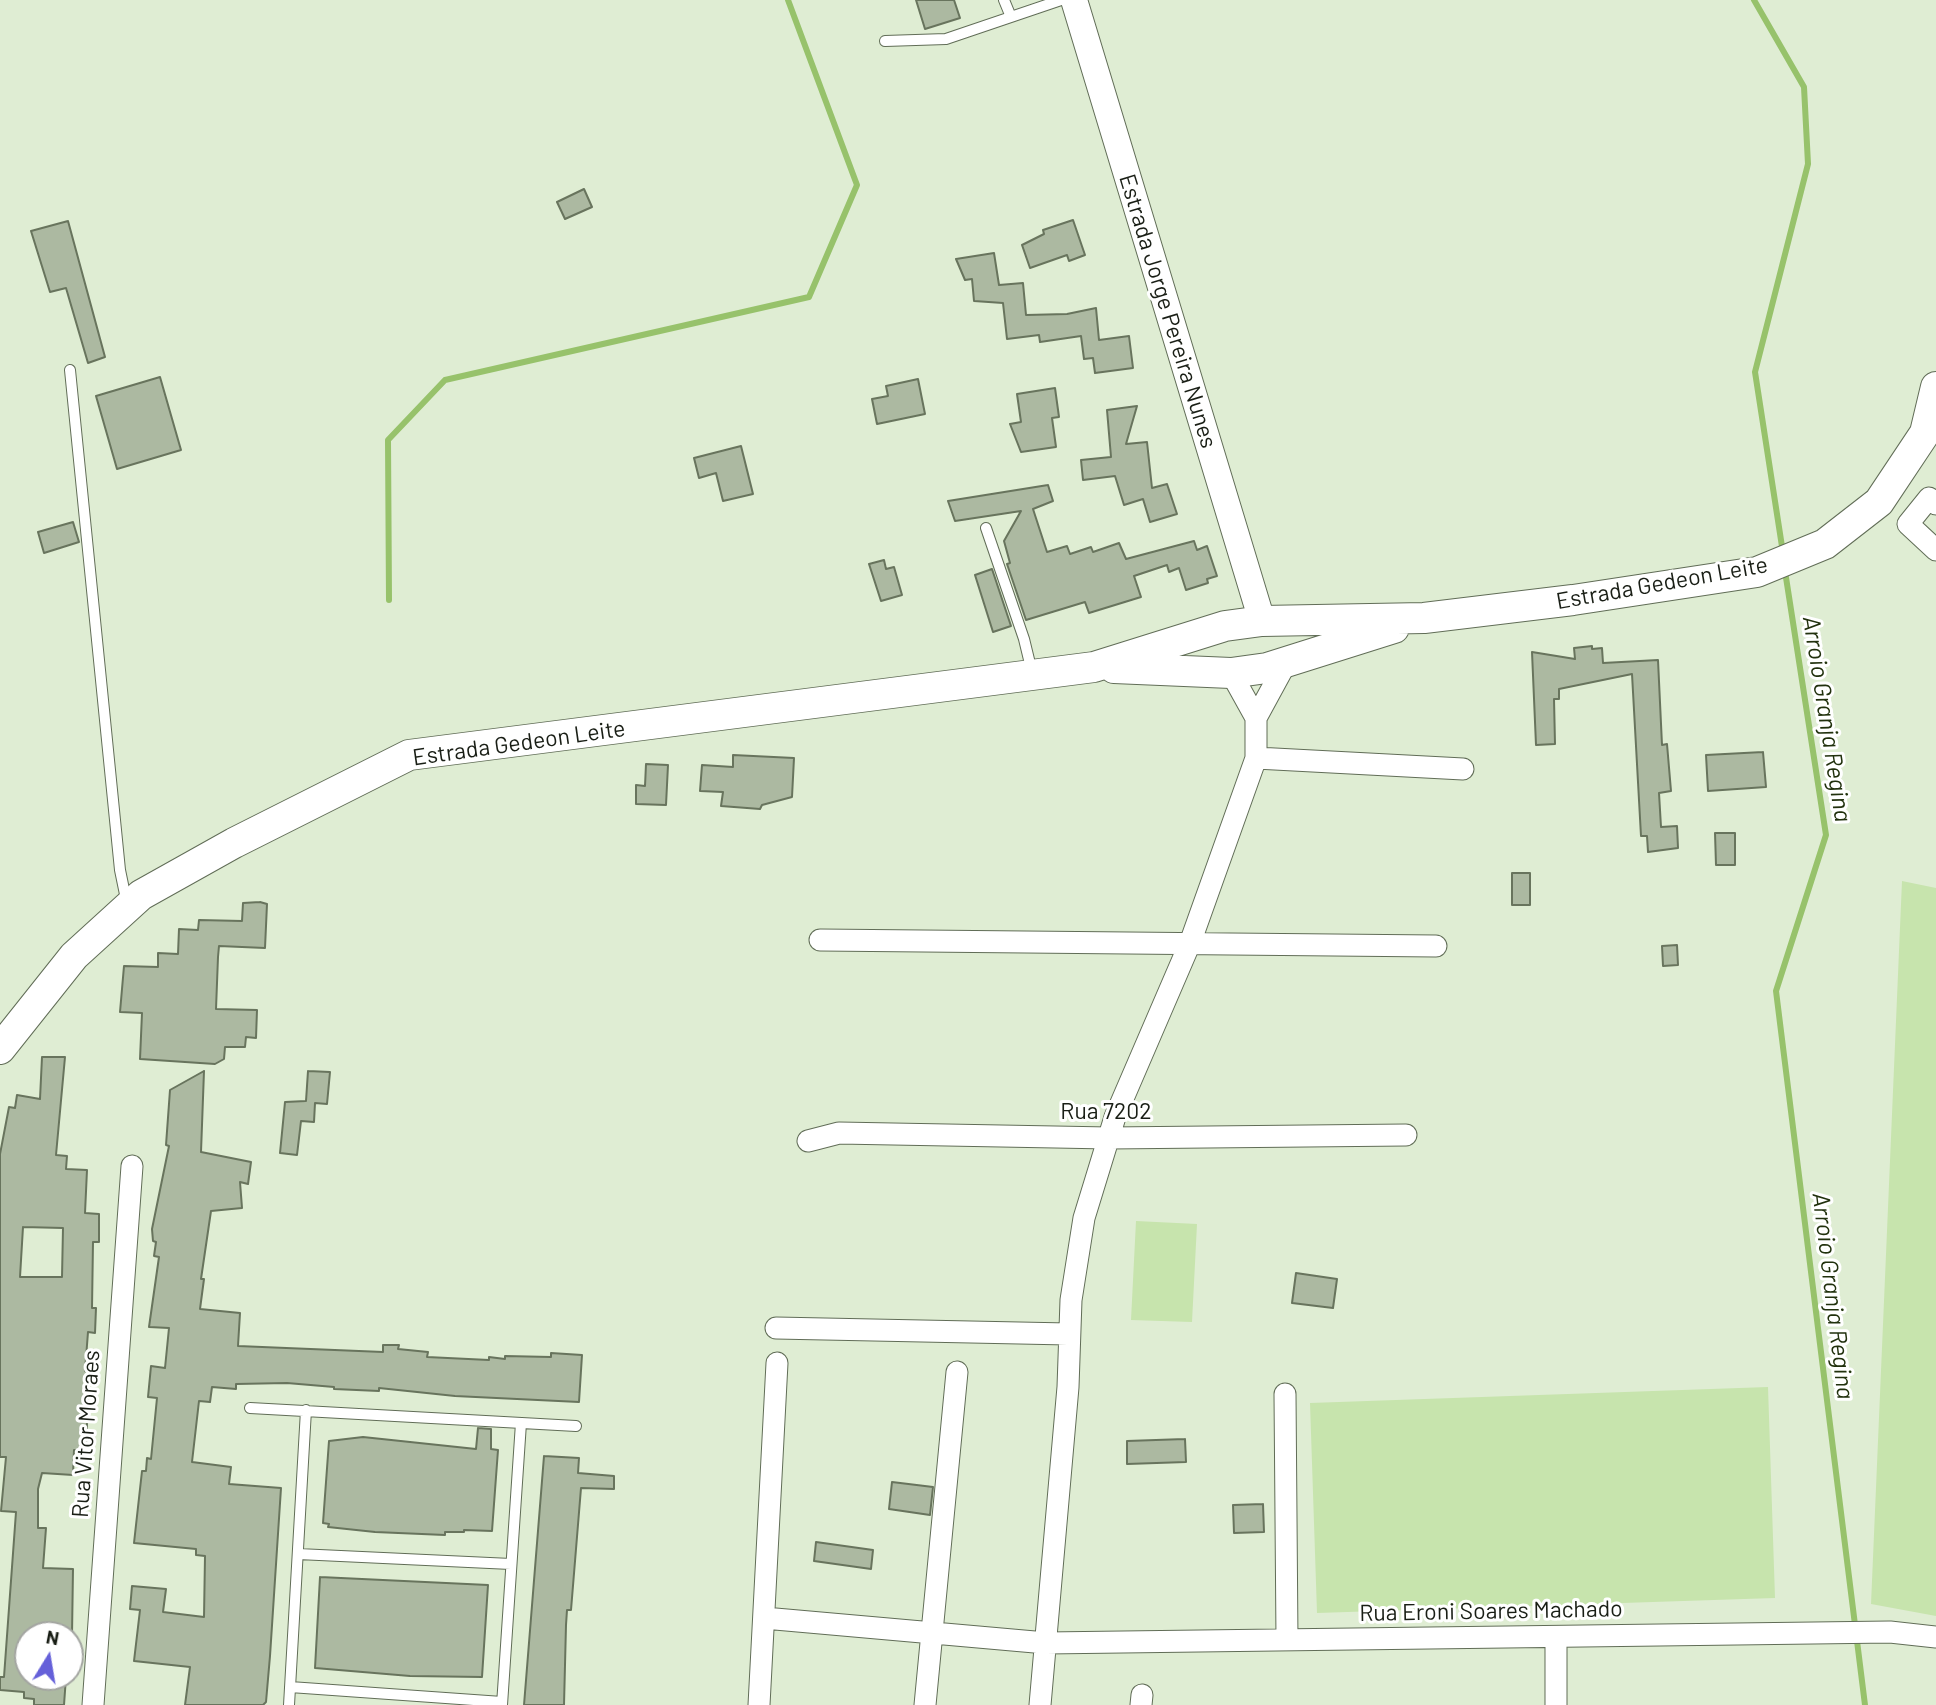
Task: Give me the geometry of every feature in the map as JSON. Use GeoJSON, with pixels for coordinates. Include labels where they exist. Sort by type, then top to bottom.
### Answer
{"type":"FeatureCollection","features":[{"type":"Feature","properties":{"kind":"main road","name":"Estrada Gedeon Leite"},"geometry":{"type":"LineString","coordinates":[[0,1049],[74,956],[141,895],[234,843],[409,755],[1094,667],[1225,626],[1424,618],[1573,600],[1757,572],[1825,544],[1879,502],[1925,433],[1936,387]]}},
{"type":"Feature","properties":{"kind":"main road","name":"Estrada Gedeon Leite"},"geometry":{"type":"LineString","coordinates":[[1094,667],[1231,673],[1267,668],[1424,618]]}},
{"type":"Feature","properties":{"kind":"main road"},"geometry":{"type":"LineString","coordinates":[[1277,622],[1297,634],[1287,661]]}},
{"type":"Feature","properties":{"kind":"main road"},"geometry":{"type":"LineString","coordinates":[[1225,626],[1220,650],[1231,673]]}},
{"type":"Feature","properties":{"kind":"street","name":"Estrada Jorge Pereira Nunes"},"geometry":{"type":"LineString","coordinates":[[1074,0],[1277,622]]}},
{"type":"Feature","properties":{"kind":"street"},"geometry":{"type":"LineString","coordinates":[[1936,504],[1929,498],[1908,524],[1936,550]]}},
{"type":"Feature","properties":{"kind":"street"},"geometry":{"type":"LineString","coordinates":[[1040,1705],[1068,1387],[1068,1334],[1084,1218],[1108,1138],[1190,943],[1256,758],[1256,718],[1287,661]]}},
{"type":"Feature","properties":{"kind":"street"},"geometry":{"type":"LineString","coordinates":[[1231,673],[1256,718]]}},
{"type":"Feature","properties":{"kind":"street"},"geometry":{"type":"LineString","coordinates":[[1256,758],[1463,769]]}},
{"type":"Feature","properties":{"kind":"street"},"geometry":{"type":"LineString","coordinates":[[820,940],[1436,946]]}},
{"type":"Feature","properties":{"kind":"street","name":"Rua 7202"},"geometry":{"type":"LineString","coordinates":[[808,1141],[839,1133],[1108,1138],[1406,1135]]}},
{"type":"Feature","properties":{"kind":"street","name":"Rua Vitor Moraes"},"geometry":{"type":"LineString","coordinates":[[93,1705],[132,1166]]}},
{"type":"Feature","properties":{"kind":"street"},"geometry":{"type":"LineString","coordinates":[[776,1328],[1068,1334]]}},
{"type":"Feature","properties":{"kind":"street"},"geometry":{"type":"LineString","coordinates":[[760,1705],[777,1363]]}},
{"type":"Feature","properties":{"kind":"street"},"geometry":{"type":"LineString","coordinates":[[925,1705],[957,1371]]}},
{"type":"Feature","properties":{"kind":"street"},"geometry":{"type":"LineString","coordinates":[[1285,1394],[1287,1640]]}},
{"type":"Feature","properties":{"kind":"street","name":"Rua Eroni Soares Machado"},"geometry":{"type":"LineString","coordinates":[[764,1618],[1046,1643],[1890,1632],[1936,1637]]}},
{"type":"Feature","properties":{"kind":"street"},"geometry":{"type":"LineString","coordinates":[[1556,1637],[1556,1705]]}},
{"type":"Feature","properties":{"kind":"lane"},"geometry":{"type":"LineString","coordinates":[[1004,0],[1011,17]]}},
{"type":"Feature","properties":{"kind":"lane"},"geometry":{"type":"LineString","coordinates":[[885,41],[946,39],[1061,0]]}},
{"type":"Feature","properties":{"kind":"lane"},"geometry":{"type":"LineString","coordinates":[[70,370],[120,870],[128,907]]}},
{"type":"Feature","properties":{"kind":"lane"},"geometry":{"type":"LineString","coordinates":[[986,528],[1024,639],[1033,675]]}},
{"type":"Feature","properties":{"kind":"lane"},"geometry":{"type":"LineString","coordinates":[[250,1408],[576,1426]]}},
{"type":"Feature","properties":{"kind":"lane"},"geometry":{"type":"LineString","coordinates":[[289,1705],[306,1410]]}},
{"type":"Feature","properties":{"kind":"lane"},"geometry":{"type":"LineString","coordinates":[[289,1687],[381,1699],[502,1704],[521,1423]]}},
{"type":"Feature","properties":{"kind":"lane"},"geometry":{"type":"LineString","coordinates":[[298,1554],[511,1564]]}},
{"type":"Feature","properties":{"kind":"green space"},"geometry":{"type":"Polygon","coordinates":[[[1902,881],[1936,888],[1936,1616],[1871,1604],[1902,881]]]}},
{"type":"Feature","properties":{"kind":"green space"},"geometry":{"type":"Polygon","coordinates":[[[1136,1221],[1197,1224],[1192,1322],[1131,1320],[1136,1221]]]}},
{"type":"Feature","properties":{"kind":"green space"},"geometry":{"type":"Polygon","coordinates":[[[1768,1387],[1775,1598],[1317,1613],[1310,1403],[1768,1387]]]}},
{"type":"Feature","properties":{"kind":"building"},"geometry":{"type":"Polygon","coordinates":[[[916,0],[954,0],[960,18],[925,29],[916,0]]]}},
{"type":"Feature","properties":{"kind":"building"},"geometry":{"type":"Polygon","coordinates":[[[584,189],[592,207],[565,219],[557,202],[584,189]]]}},
{"type":"Feature","properties":{"kind":"building"},"geometry":{"type":"Polygon","coordinates":[[[1073,220],[1085,255],[1069,261],[1067,255],[1030,268],[1022,245],[1044,234],[1043,230],[1073,220]]]}},
{"type":"Feature","properties":{"kind":"building"},"geometry":{"type":"Polygon","coordinates":[[[68,221],[105,357],[88,363],[66,288],[50,292],[31,231],[68,221]]]}},
{"type":"Feature","properties":{"kind":"building"},"geometry":{"type":"Polygon","coordinates":[[[994,253],[999,285],[1023,283],[1026,315],[1067,314],[1096,308],[1099,340],[1129,336],[1133,368],[1095,373],[1093,358],[1084,359],[1081,336],[1040,342],[1039,335],[1007,339],[1003,303],[974,301],[972,279],[965,280],[956,259],[994,253]]]}},
{"type":"Feature","properties":{"kind":"building"},"geometry":{"type":"Polygon","coordinates":[[[160,377],[181,450],[117,469],[96,396],[160,377]]]}},
{"type":"Feature","properties":{"kind":"building"},"geometry":{"type":"Polygon","coordinates":[[[918,379],[925,414],[877,424],[872,399],[888,396],[886,386],[918,379]]]}},
{"type":"Feature","properties":{"kind":"building"},"geometry":{"type":"Polygon","coordinates":[[[1055,388],[1059,417],[1052,418],[1056,447],[1021,452],[1010,424],[1021,422],[1017,394],[1055,388]]]}},
{"type":"Feature","properties":{"kind":"building"},"geometry":{"type":"Polygon","coordinates":[[[1137,406],[1126,444],[1147,442],[1152,488],[1167,484],[1177,514],[1150,522],[1143,499],[1124,505],[1115,476],[1083,480],[1081,460],[1111,457],[1107,410],[1137,406]]]}},
{"type":"Feature","properties":{"kind":"building"},"geometry":{"type":"Polygon","coordinates":[[[741,446],[753,494],[723,501],[716,473],[699,478],[694,458],[741,446]]]}},
{"type":"Feature","properties":{"kind":"building"},"geometry":{"type":"Polygon","coordinates":[[[1048,485],[1053,501],[1033,509],[1047,552],[1067,546],[1070,554],[1091,547],[1093,552],[1119,543],[1126,559],[1194,541],[1197,550],[1207,546],[1217,576],[1207,579],[1208,583],[1186,590],[1179,568],[1169,572],[1167,565],[1134,576],[1141,597],[1089,613],[1085,602],[1026,620],[1007,564],[1010,563],[1004,541],[1021,511],[955,521],[948,501],[1048,485]]]}},
{"type":"Feature","properties":{"kind":"building"},"geometry":{"type":"Polygon","coordinates":[[[73,522],[79,542],[44,553],[38,532],[73,522]]]}},
{"type":"Feature","properties":{"kind":"building"},"geometry":{"type":"Polygon","coordinates":[[[884,560],[886,569],[894,567],[902,595],[881,601],[869,564],[884,560]]]}},
{"type":"Feature","properties":{"kind":"building"},"geometry":{"type":"Polygon","coordinates":[[[992,569],[1011,626],[993,632],[975,575],[992,569]]]}},
{"type":"Feature","properties":{"kind":"building"},"geometry":{"type":"Polygon","coordinates":[[[1592,646],[1592,649],[1602,648],[1603,663],[1658,660],[1662,745],[1667,744],[1671,791],[1659,793],[1661,827],[1677,826],[1678,848],[1648,852],[1647,836],[1641,836],[1632,674],[1559,689],[1559,699],[1554,699],[1555,744],[1536,745],[1532,652],[1575,659],[1574,648],[1592,646]]]}},
{"type":"Feature","properties":{"kind":"building"},"geometry":{"type":"Polygon","coordinates":[[[1763,752],[1766,787],[1708,791],[1706,755],[1763,752]]]}},
{"type":"Feature","properties":{"kind":"building"},"geometry":{"type":"Polygon","coordinates":[[[733,755],[794,758],[792,797],[762,805],[760,809],[721,806],[723,792],[700,791],[702,765],[733,767],[733,755]]]}},
{"type":"Feature","properties":{"kind":"building"},"geometry":{"type":"Polygon","coordinates":[[[646,764],[668,765],[666,805],[636,804],[636,785],[645,786],[646,764]]]}},
{"type":"Feature","properties":{"kind":"building"},"geometry":{"type":"Polygon","coordinates":[[[1715,833],[1735,833],[1735,865],[1716,865],[1715,833]]]}},
{"type":"Feature","properties":{"kind":"building"},"geometry":{"type":"Polygon","coordinates":[[[1512,873],[1530,873],[1530,905],[1512,905],[1512,873]]]}},
{"type":"Feature","properties":{"kind":"building"},"geometry":{"type":"Polygon","coordinates":[[[243,903],[267,904],[265,948],[219,946],[216,1009],[257,1010],[256,1038],[246,1037],[245,1047],[225,1047],[224,1059],[215,1064],[140,1059],[142,1013],[120,1012],[124,966],[158,967],[158,953],[178,954],[179,929],[198,930],[199,920],[242,921],[243,903]]]}},
{"type":"Feature","properties":{"kind":"building"},"geometry":{"type":"Polygon","coordinates":[[[1677,945],[1678,965],[1663,966],[1662,946],[1677,945]]]}},
{"type":"Feature","properties":{"kind":"building"},"geometry":{"type":"Polygon","coordinates":[[[42,1057],[65,1057],[56,1155],[67,1156],[66,1169],[87,1170],[85,1213],[99,1214],[99,1242],[93,1242],[92,1308],[96,1308],[95,1333],[88,1332],[85,1371],[89,1372],[86,1450],[74,1450],[73,1475],[42,1473],[38,1489],[38,1528],[46,1528],[43,1568],[73,1569],[72,1621],[14,1621],[14,1691],[65,1691],[64,1705],[34,1705],[34,1699],[24,1698],[24,1692],[0,1690],[0,1677],[4,1677],[16,1512],[1,1511],[6,1457],[0,1457],[0,1154],[9,1107],[15,1108],[17,1095],[40,1099],[42,1057]],[[23,1227],[20,1277],[62,1277],[63,1228],[23,1227]]]}},
{"type":"Feature","properties":{"kind":"building"},"geometry":{"type":"Polygon","coordinates":[[[204,1071],[201,1152],[251,1162],[248,1184],[240,1182],[242,1208],[211,1211],[201,1279],[204,1279],[200,1309],[240,1313],[238,1346],[383,1352],[383,1345],[399,1345],[398,1349],[428,1352],[427,1357],[489,1360],[489,1357],[505,1359],[505,1356],[551,1357],[551,1353],[582,1355],[579,1402],[455,1396],[379,1388],[379,1391],[334,1389],[287,1383],[236,1384],[236,1389],[212,1387],[210,1402],[199,1401],[192,1462],[231,1467],[229,1484],[281,1488],[270,1656],[266,1702],[263,1705],[185,1705],[190,1667],[134,1661],[140,1610],[130,1609],[132,1586],[166,1589],[163,1612],[204,1617],[205,1556],[196,1555],[196,1549],[134,1543],[142,1471],[146,1471],[147,1458],[151,1459],[157,1398],[148,1397],[151,1366],[165,1368],[169,1328],[149,1327],[159,1257],[154,1256],[156,1242],[153,1241],[152,1229],[169,1146],[166,1145],[170,1090],[204,1071]]]}},
{"type":"Feature","properties":{"kind":"building"},"geometry":{"type":"Polygon","coordinates":[[[308,1071],[330,1072],[327,1104],[315,1103],[314,1122],[301,1121],[297,1155],[280,1153],[285,1102],[306,1101],[308,1071]]]}},
{"type":"Feature","properties":{"kind":"building"},"geometry":{"type":"Polygon","coordinates":[[[1296,1273],[1337,1279],[1333,1308],[1292,1303],[1296,1273]]]}},
{"type":"Feature","properties":{"kind":"building"},"geometry":{"type":"Polygon","coordinates":[[[478,1428],[491,1429],[491,1449],[498,1450],[492,1531],[464,1530],[445,1532],[445,1535],[375,1532],[328,1527],[329,1524],[323,1523],[329,1441],[363,1437],[476,1449],[478,1428]]]}},
{"type":"Feature","properties":{"kind":"building"},"geometry":{"type":"Polygon","coordinates":[[[1185,1439],[1186,1462],[1127,1464],[1127,1441],[1185,1439]]]}},
{"type":"Feature","properties":{"kind":"building"},"geometry":{"type":"Polygon","coordinates":[[[544,1456],[579,1458],[578,1473],[614,1476],[614,1489],[581,1488],[571,1610],[567,1610],[564,1705],[524,1705],[544,1456]]]}},
{"type":"Feature","properties":{"kind":"building"},"geometry":{"type":"Polygon","coordinates":[[[892,1482],[933,1487],[930,1515],[889,1509],[892,1482]]]}},
{"type":"Feature","properties":{"kind":"building"},"geometry":{"type":"Polygon","coordinates":[[[1263,1504],[1264,1532],[1234,1533],[1233,1505],[1263,1504]]]}},
{"type":"Feature","properties":{"kind":"building"},"geometry":{"type":"Polygon","coordinates":[[[816,1542],[873,1550],[871,1569],[814,1561],[816,1542]]]}},
{"type":"Feature","properties":{"kind":"building"},"geometry":{"type":"Polygon","coordinates":[[[320,1577],[488,1585],[482,1677],[410,1676],[315,1668],[320,1577]]]}},
{"type":"Feature","properties":{"kind":"waterway"},"geometry":{"type":"LineString","coordinates":[[389,600],[388,440],[445,380],[809,297],[857,185],[788,0]]}},
{"type":"Feature","properties":{"kind":"waterway","name":"Arroio Granja Regina"},"geometry":{"type":"LineString","coordinates":[[1754,0],[1804,87],[1808,164],[1755,372],[1783,553]]}},
{"type":"Feature","properties":{"kind":"waterway","name":"Arroio Granja Regina"},"geometry":{"type":"LineString","coordinates":[[1785,571],[1826,835],[1776,991],[1865,1705]]}}]}
